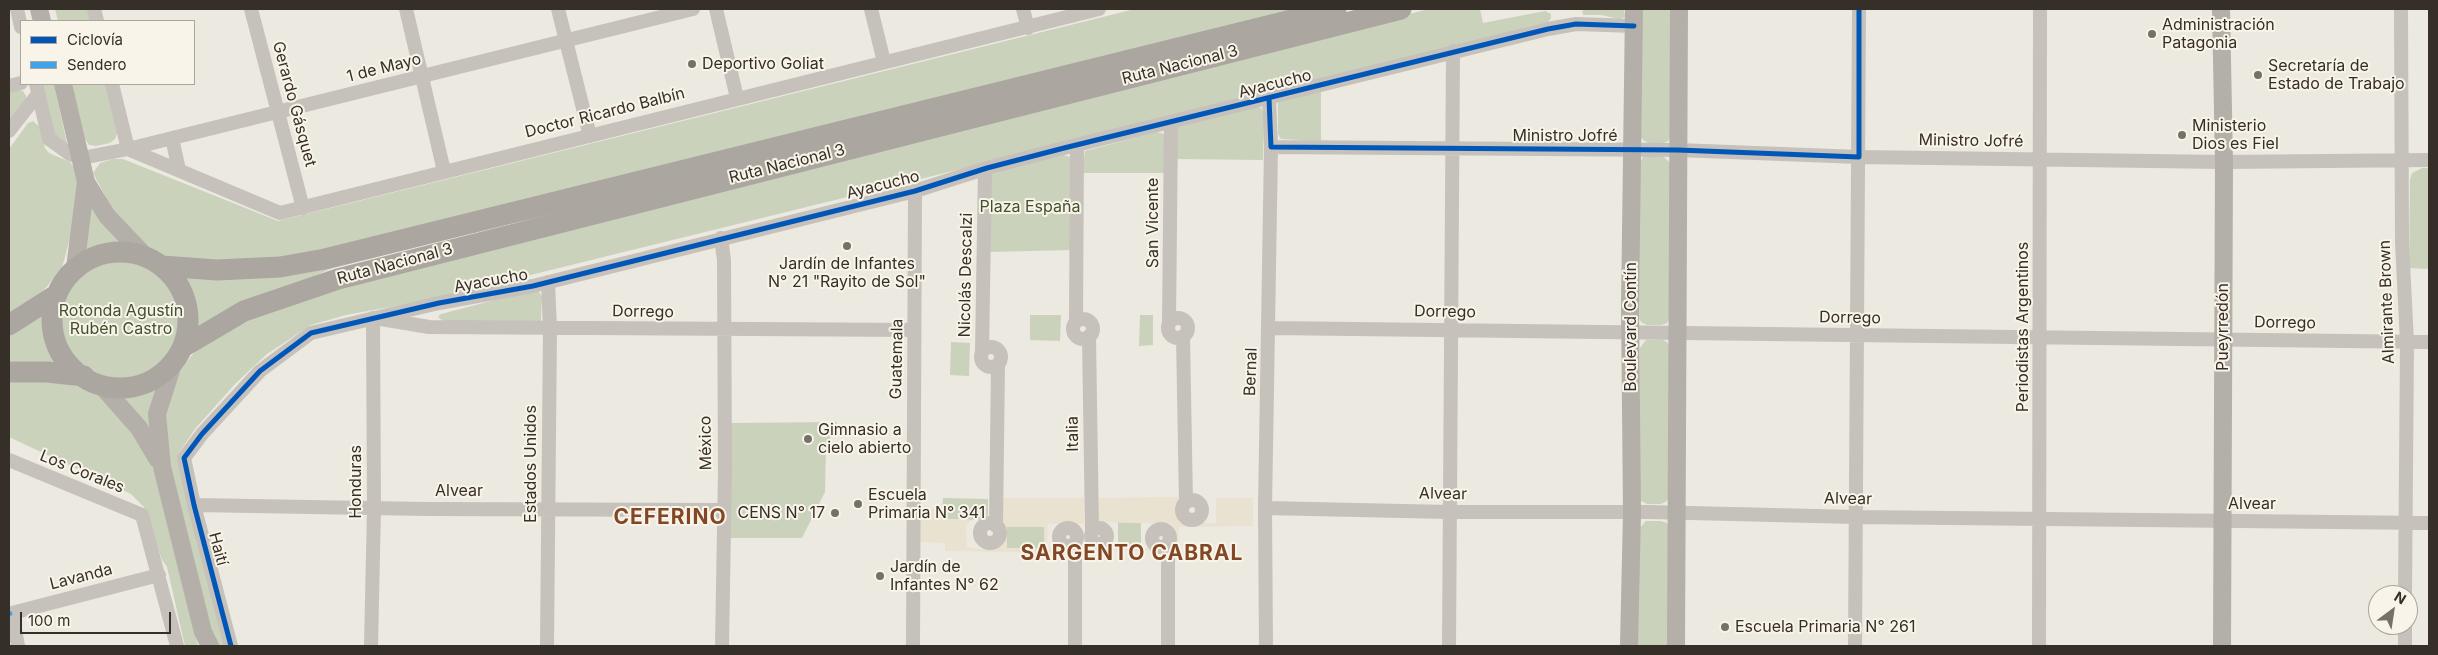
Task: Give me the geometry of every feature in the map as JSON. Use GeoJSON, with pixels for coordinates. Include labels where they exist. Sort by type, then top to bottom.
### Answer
{"type":"FeatureCollection","features":[{"type":"Feature","properties":{"kind":"highway","name":"Ruta Nacional 3"},"geometry":{"type":"LineString","coordinates":[[1336,9],[325,259],[280,267],[218,270],[154,262],[138,253],[108,252],[83,261],[75,268],[56,296],[52,306],[52,328],[60,351],[73,368],[93,381],[115,389],[134,388],[158,378],[178,355],[244,311],[338,278],[1401,9]]}},
{"type":"Feature","properties":{"kind":"highway"},"geometry":{"type":"LineString","coordinates":[[154,262],[175,281],[186,303],[189,325],[178,355]]}},
{"type":"Feature","properties":{"kind":"highway","name":"Ruta Nacional 3"},"geometry":{"type":"LineString","coordinates":[[9,325],[56,296]]}},
{"type":"Feature","properties":{"kind":"highway","name":"Ruta Nacional 3"},"geometry":{"type":"LineString","coordinates":[[9,372],[93,381]]}},
{"type":"Feature","properties":{"kind":"main road"},"geometry":{"type":"LineString","coordinates":[[1676,646],[1679,9]]}},
{"type":"Feature","properties":{"kind":"main road","name":"Pueyrredón"},"geometry":{"type":"LineString","coordinates":[[2221,9],[2224,162],[2222,646]]}},
{"type":"Feature","properties":{"kind":"main road","name":"Boulevard Contín"},"geometry":{"type":"LineString","coordinates":[[1629,646],[1632,512],[1631,332],[1634,18]]}},
{"type":"Feature","properties":{"kind":"main road"},"geometry":{"type":"LineString","coordinates":[[64,85],[86,182],[75,268]]}},
{"type":"Feature","properties":{"kind":"main road"},"geometry":{"type":"LineString","coordinates":[[86,182],[107,216],[154,262]]}},
{"type":"Feature","properties":{"kind":"main road"},"geometry":{"type":"LineString","coordinates":[[178,355],[158,414],[162,467],[205,641]]}},
{"type":"Feature","properties":{"kind":"main road"},"geometry":{"type":"LineString","coordinates":[[93,381],[139,428],[162,467]]}},
{"type":"Feature","properties":{"kind":"street"},"geometry":{"type":"LineString","coordinates":[[17,9],[20,22]]}},
{"type":"Feature","properties":{"kind":"street","name":"Gerardo Gásquet"},"geometry":{"type":"LineString","coordinates":[[251,9],[303,208]]}},
{"type":"Feature","properties":{"kind":"street"},"geometry":{"type":"LineString","coordinates":[[406,9],[444,170]]}},
{"type":"Feature","properties":{"kind":"street"},"geometry":{"type":"LineString","coordinates":[[558,9],[590,136]]}},
{"type":"Feature","properties":{"kind":"street","name":"1 de Mayo"},"geometry":{"type":"LineString","coordinates":[[82,158],[128,149],[693,9]]}},
{"type":"Feature","properties":{"kind":"street"},"geometry":{"type":"LineString","coordinates":[[716,9],[737,98]]}},
{"type":"Feature","properties":{"kind":"street"},"geometry":{"type":"LineString","coordinates":[[871,9],[884,62]]}},
{"type":"Feature","properties":{"kind":"street"},"geometry":{"type":"LineString","coordinates":[[1024,9],[1028,28]]}},
{"type":"Feature","properties":{"kind":"street","name":"Doctor Ricardo Balbín"},"geometry":{"type":"LineString","coordinates":[[128,149],[280,213],[444,170],[590,136],[1099,9]]}},
{"type":"Feature","properties":{"kind":"street"},"geometry":{"type":"LineString","coordinates":[[1855,646],[1859,9]]}},
{"type":"Feature","properties":{"kind":"street","name":"Periodistas Argentinos"},"geometry":{"type":"LineString","coordinates":[[2039,646],[2042,160],[2040,9]]}},
{"type":"Feature","properties":{"kind":"street","name":"Almirante Brown"},"geometry":{"type":"LineString","coordinates":[[2401,9],[2402,243],[2407,342],[2405,585]]}},
{"type":"Feature","properties":{"kind":"street","name":"Ayacucho"},"geometry":{"type":"LineString","coordinates":[[184,458],[202,434],[260,371],[311,333],[373,318],[548,282],[915,191],[985,169],[1077,145],[1453,52],[1566,26],[1634,18]]}},
{"type":"Feature","properties":{"kind":"street"},"geometry":{"type":"LineString","coordinates":[[1449,646],[1453,52]]}},
{"type":"Feature","properties":{"kind":"street"},"geometry":{"type":"LineString","coordinates":[[112,85],[128,149]]}},
{"type":"Feature","properties":{"kind":"street"},"geometry":{"type":"LineString","coordinates":[[37,89],[49,139],[70,154],[82,158]]}},
{"type":"Feature","properties":{"kind":"street"},"geometry":{"type":"LineString","coordinates":[[9,131],[37,89]]}},
{"type":"Feature","properties":{"kind":"street","name":"Bernal"},"geometry":{"type":"LineString","coordinates":[[1266,646],[1265,508],[1270,328],[1271,147],[1269,98]]}},
{"type":"Feature","properties":{"kind":"street","name":"San Vicente"},"geometry":{"type":"LineString","coordinates":[[1171,123],[1169,324],[1175,319],[1184,320],[1188,328],[1184,336],[1186,503]]}},
{"type":"Feature","properties":{"kind":"street"},"geometry":{"type":"LineString","coordinates":[[172,138],[179,170]]}},
{"type":"Feature","properties":{"kind":"street","name":"Italia"},"geometry":{"type":"LineString","coordinates":[[1077,145],[1076,321],[1085,319],[1091,323],[1093,329],[1089,336],[1092,531]]}},
{"type":"Feature","properties":{"kind":"street","name":"Ministro Jofré"},"geometry":{"type":"LineString","coordinates":[[1271,147],[1632,149],[1859,157],[2042,160],[2224,162],[2429,160]]}},
{"type":"Feature","properties":{"kind":"street","name":"Nicolás Descalzi"},"geometry":{"type":"LineString","coordinates":[[985,169],[982,351],[987,347],[997,348],[1001,357],[998,364],[996,526]]}},
{"type":"Feature","properties":{"kind":"street","name":"Guatemala"},"geometry":{"type":"LineString","coordinates":[[913,646],[915,191]]}},
{"type":"Feature","properties":{"kind":"street","name":"México"},"geometry":{"type":"LineString","coordinates":[[721,238],[724,330],[722,646]]}},
{"type":"Feature","properties":{"kind":"street","name":"Estados Unidos"},"geometry":{"type":"LineString","coordinates":[[547,646],[550,328],[548,282]]}},
{"type":"Feature","properties":{"kind":"street","name":"Dorrego"},"geometry":{"type":"LineString","coordinates":[[373,318],[430,328],[914,330]]}},
{"type":"Feature","properties":{"kind":"street","name":"Honduras"},"geometry":{"type":"LineString","coordinates":[[371,646],[374,508],[373,318]]}},
{"type":"Feature","properties":{"kind":"street","name":"Dorrego"},"geometry":{"type":"LineString","coordinates":[[1270,328],[2429,342]]}},
{"type":"Feature","properties":{"kind":"street","name":"Haití"},"geometry":{"type":"LineString","coordinates":[[184,458],[194,505],[231,646]]}},
{"type":"Feature","properties":{"kind":"street","name":"Los Corales"},"geometry":{"type":"LineString","coordinates":[[9,460],[142,515],[159,575]]}},
{"type":"Feature","properties":{"kind":"street","name":"Alvear"},"geometry":{"type":"LineString","coordinates":[[194,505],[723,510]]}},
{"type":"Feature","properties":{"kind":"street","name":"Alvear"},"geometry":{"type":"LineString","coordinates":[[1265,508],[1449,512],[1632,512],[1856,517],[2429,522]]}},
{"type":"Feature","properties":{"kind":"street"},"geometry":{"type":"LineString","coordinates":[[1075,543],[1075,646]]}},
{"type":"Feature","properties":{"kind":"street"},"geometry":{"type":"LineString","coordinates":[[1168,544],[1168,646]]}},
{"type":"Feature","properties":{"kind":"street"},"geometry":{"type":"LineString","coordinates":[[159,575],[177,646]]}},
{"type":"Feature","properties":{"kind":"street","name":"Lavanda"},"geometry":{"type":"LineString","coordinates":[[18,646],[12,613],[159,575]]}},
{"type":"Feature","properties":{"kind":"green space"},"geometry":{"type":"Polygon","coordinates":[[[55,9],[88,9],[91,20],[58,20],[55,9]]]}},
{"type":"Feature","properties":{"kind":"green space"},"geometry":{"type":"Polygon","coordinates":[[[1135,9],[1312,9],[278,261],[171,259],[150,250],[116,216],[93,173],[100,163],[113,159],[123,159],[278,221],[1135,9]]]}},
{"type":"Feature","properties":{"kind":"green space"},"geometry":{"type":"Polygon","coordinates":[[[1429,9],[1480,9],[1483,23],[1545,11],[1551,14],[1551,18],[1548,22],[961,169],[429,300],[346,315],[311,325],[267,354],[235,384],[195,429],[178,454],[226,646],[213,646],[170,477],[164,415],[175,382],[183,366],[199,347],[228,327],[374,275],[1429,9]]]}},
{"type":"Feature","properties":{"kind":"green space"},"geometry":{"type":"Polygon","coordinates":[[[1582,9],[1624,9],[1625,17],[1619,19],[1601,15],[1583,15],[1582,9]]]}},
{"type":"Feature","properties":{"kind":"green space"},"geometry":{"type":"Polygon","coordinates":[[[1640,9],[1670,9],[1671,135],[1668,141],[1662,144],[1648,143],[1642,139],[1639,133],[1640,9]]]}},
{"type":"Feature","properties":{"kind":"green space"},"geometry":{"type":"Polygon","coordinates":[[[41,85],[54,85],[67,144],[56,139],[41,85]]]}},
{"type":"Feature","properties":{"kind":"green space"},"geometry":{"type":"Polygon","coordinates":[[[71,85],[107,85],[118,131],[115,139],[110,143],[96,146],[89,145],[85,139],[71,85]]]}},
{"type":"Feature","properties":{"kind":"green space"},"geometry":{"type":"Polygon","coordinates":[[[19,90],[23,91],[26,101],[9,124],[9,93],[19,90]]]}},
{"type":"Feature","properties":{"kind":"green space"},"geometry":{"type":"Polygon","coordinates":[[[1321,90],[1321,141],[1281,139],[1278,134],[1278,103],[1283,99],[1321,90]]]}},
{"type":"Feature","properties":{"kind":"green space"},"geometry":{"type":"Polygon","coordinates":[[[1255,106],[1261,108],[1264,114],[1263,160],[1176,159],[1178,127],[1255,106]]]}},
{"type":"Feature","properties":{"kind":"green space"},"geometry":{"type":"Polygon","coordinates":[[[33,121],[40,127],[45,148],[49,153],[70,162],[76,170],[78,181],[76,215],[62,268],[44,290],[9,318],[9,149],[28,123],[33,121]]]}},
{"type":"Feature","properties":{"kind":"green space"},"geometry":{"type":"Polygon","coordinates":[[[1157,132],[1164,134],[1165,173],[1082,173],[1085,151],[1157,132]]]}},
{"type":"Feature","properties":{"kind":"green space","name":"Plaza España"},"geometry":{"type":"Polygon","coordinates":[[[1063,155],[1071,157],[1072,250],[989,252],[991,174],[1063,155]]]}},
{"type":"Feature","properties":{"kind":"green space"},"geometry":{"type":"Polygon","coordinates":[[[1648,155],[1663,156],[1671,164],[1670,317],[1667,323],[1661,325],[1647,325],[1641,322],[1638,316],[1640,163],[1643,157],[1648,155]]]}},
{"type":"Feature","properties":{"kind":"green space"},"geometry":{"type":"Polygon","coordinates":[[[2422,168],[2429,168],[2429,269],[2409,268],[2410,180],[2412,173],[2422,168]]]}},
{"type":"Feature","properties":{"kind":"green space"},"geometry":{"type":"Polygon","coordinates":[[[90,204],[122,243],[84,251],[90,204]]]}},
{"type":"Feature","properties":{"kind":"green space","name":"Rotonda Agustín Rubén Castro"},"geometry":{"type":"Polygon","coordinates":[[[121,260],[144,264],[164,277],[177,297],[181,320],[177,343],[164,363],[144,376],[121,380],[98,376],[78,363],[65,343],[61,320],[65,297],[78,277],[98,264],[121,260]]]}},
{"type":"Feature","properties":{"kind":"green space","name":"Rotonda Agustín Rubén Castro"},"geometry":{"type":"Polygon","coordinates":[[[334,267],[199,331],[191,291],[180,272],[334,267]]]}},
{"type":"Feature","properties":{"kind":"green space"},"geometry":{"type":"Polygon","coordinates":[[[533,290],[539,292],[542,296],[541,321],[443,321],[438,317],[441,314],[533,290]]]}},
{"type":"Feature","properties":{"kind":"green space","name":"Rotonda Agustín Rubén Castro"},"geometry":{"type":"Polygon","coordinates":[[[44,313],[44,336],[49,351],[59,365],[9,362],[9,334],[44,313]]]}},
{"type":"Feature","properties":{"kind":"green space"},"geometry":{"type":"Polygon","coordinates":[[[1030,315],[1061,315],[1060,341],[1030,340],[1030,315]]]}},
{"type":"Feature","properties":{"kind":"green space"},"geometry":{"type":"Polygon","coordinates":[[[1140,315],[1153,315],[1153,345],[1139,346],[1140,315]]]}},
{"type":"Feature","properties":{"kind":"green space"},"geometry":{"type":"Polygon","coordinates":[[[1646,340],[1663,340],[1668,343],[1670,349],[1670,495],[1667,501],[1661,504],[1647,504],[1641,501],[1638,495],[1640,348],[1646,340]]]}},
{"type":"Feature","properties":{"kind":"green space"},"geometry":{"type":"Polygon","coordinates":[[[951,342],[970,343],[969,376],[950,375],[951,342]]]}},
{"type":"Feature","properties":{"kind":"green space"},"geometry":{"type":"Polygon","coordinates":[[[35,377],[77,386],[100,396],[129,426],[147,453],[154,471],[198,646],[185,646],[167,567],[162,560],[144,507],[131,494],[9,437],[9,379],[35,377]]]}},
{"type":"Feature","properties":{"kind":"green space","name":"Rotonda Agustín Rubén Castro"},"geometry":{"type":"Polygon","coordinates":[[[159,384],[152,436],[123,397],[151,389],[159,384]]]}},
{"type":"Feature","properties":{"kind":"green space"},"geometry":{"type":"Polygon","coordinates":[[[837,422],[826,448],[825,492],[802,538],[729,538],[731,423],[837,422]]]}},
{"type":"Feature","properties":{"kind":"green space"},"geometry":{"type":"Polygon","coordinates":[[[943,498],[988,499],[988,515],[983,520],[946,519],[942,515],[943,498]]]}},
{"type":"Feature","properties":{"kind":"green space"},"geometry":{"type":"Polygon","coordinates":[[[1646,521],[1667,523],[1670,529],[1669,646],[1636,646],[1639,529],[1646,521]]]}},
{"type":"Feature","properties":{"kind":"green space"},"geometry":{"type":"Polygon","coordinates":[[[1118,522],[1141,523],[1141,548],[1118,548],[1118,522]]]}},
{"type":"Feature","properties":{"kind":"green space"},"geometry":{"type":"Polygon","coordinates":[[[1007,527],[1044,527],[1044,549],[1007,548],[1007,527]]]}},
{"type":"Feature","properties":{"kind":"shaded area"},"geometry":{"type":"Polygon","coordinates":[[[1179,497],[1179,523],[1216,523],[1216,498],[1253,498],[1253,526],[1179,527],[1178,551],[1173,551],[1172,524],[1099,522],[1095,498],[1179,497]]]}},
{"type":"Feature","properties":{"kind":"shaded area"},"geometry":{"type":"Polygon","coordinates":[[[1002,498],[1084,498],[1084,524],[1077,524],[1081,533],[1082,548],[1157,548],[1161,551],[1078,550],[1078,531],[1075,527],[1067,524],[1048,524],[1047,548],[1067,550],[1068,553],[945,551],[945,543],[916,542],[916,508],[937,509],[938,504],[942,504],[942,515],[946,519],[972,520],[966,525],[967,547],[988,550],[989,545],[998,542],[1002,535],[1002,498]],[[1007,527],[1007,548],[1044,549],[1044,527],[1007,527]]]}},
{"type":"Feature","properties":{"kind":"cycle path"},"geometry":{"type":"LineString","coordinates":[[1269,98],[1271,147],[1678,150],[1859,157],[1859,9]]}},
{"type":"Feature","properties":{"kind":"cycle path"},"geometry":{"type":"LineString","coordinates":[[231,646],[194,505],[184,458],[202,434],[260,371],[311,333],[439,303],[533,286],[915,191],[987,168],[1064,148],[1548,29],[1576,24],[1634,26]]}},
{"type":"Feature","properties":{"kind":"place","name":"Administración Patagonia"},"geometry":{"type":"Point","coordinates":[2152,34]}},
{"type":"Feature","properties":{"kind":"place","name":"Deportivo Goliat"},"geometry":{"type":"Point","coordinates":[692,64]}},
{"type":"Feature","properties":{"kind":"place","name":"Secretaría de Estado de Trabajo"},"geometry":{"type":"Point","coordinates":[2258,75]}},
{"type":"Feature","properties":{"kind":"place","name":"Ministerio Dios es Fiel"},"geometry":{"type":"Point","coordinates":[2182,135]}},
{"type":"Feature","properties":{"kind":"place","name":"Jardín de Infantes N° 21 \"Rayito de Sol\""},"geometry":{"type":"Point","coordinates":[847,246]}},
{"type":"Feature","properties":{"kind":"place","name":"Gimnasio a cielo abierto"},"geometry":{"type":"Point","coordinates":[808,439]}},
{"type":"Feature","properties":{"kind":"place","name":"Escuela Primaria N° 341"},"geometry":{"type":"Point","coordinates":[858,504]}},
{"type":"Feature","properties":{"kind":"place","name":"CENS N° 17"},"geometry":{"type":"Point","coordinates":[835,513]}},
{"type":"Feature","properties":{"kind":"place","name":"Jardín de Infantes N° 62"},"geometry":{"type":"Point","coordinates":[880,576]}},
{"type":"Feature","properties":{"kind":"place","name":"Escuela Primaria N° 261"},"geometry":{"type":"Point","coordinates":[1725,627]}},
{"type":"Feature","properties":{"kind":"district","name":"CEFERINO"},"geometry":{"type":"Point","coordinates":[670,518]}},
{"type":"Feature","properties":{"kind":"district","name":"SARGENTO CABRAL"},"geometry":{"type":"Point","coordinates":[1132,554]}}]}
